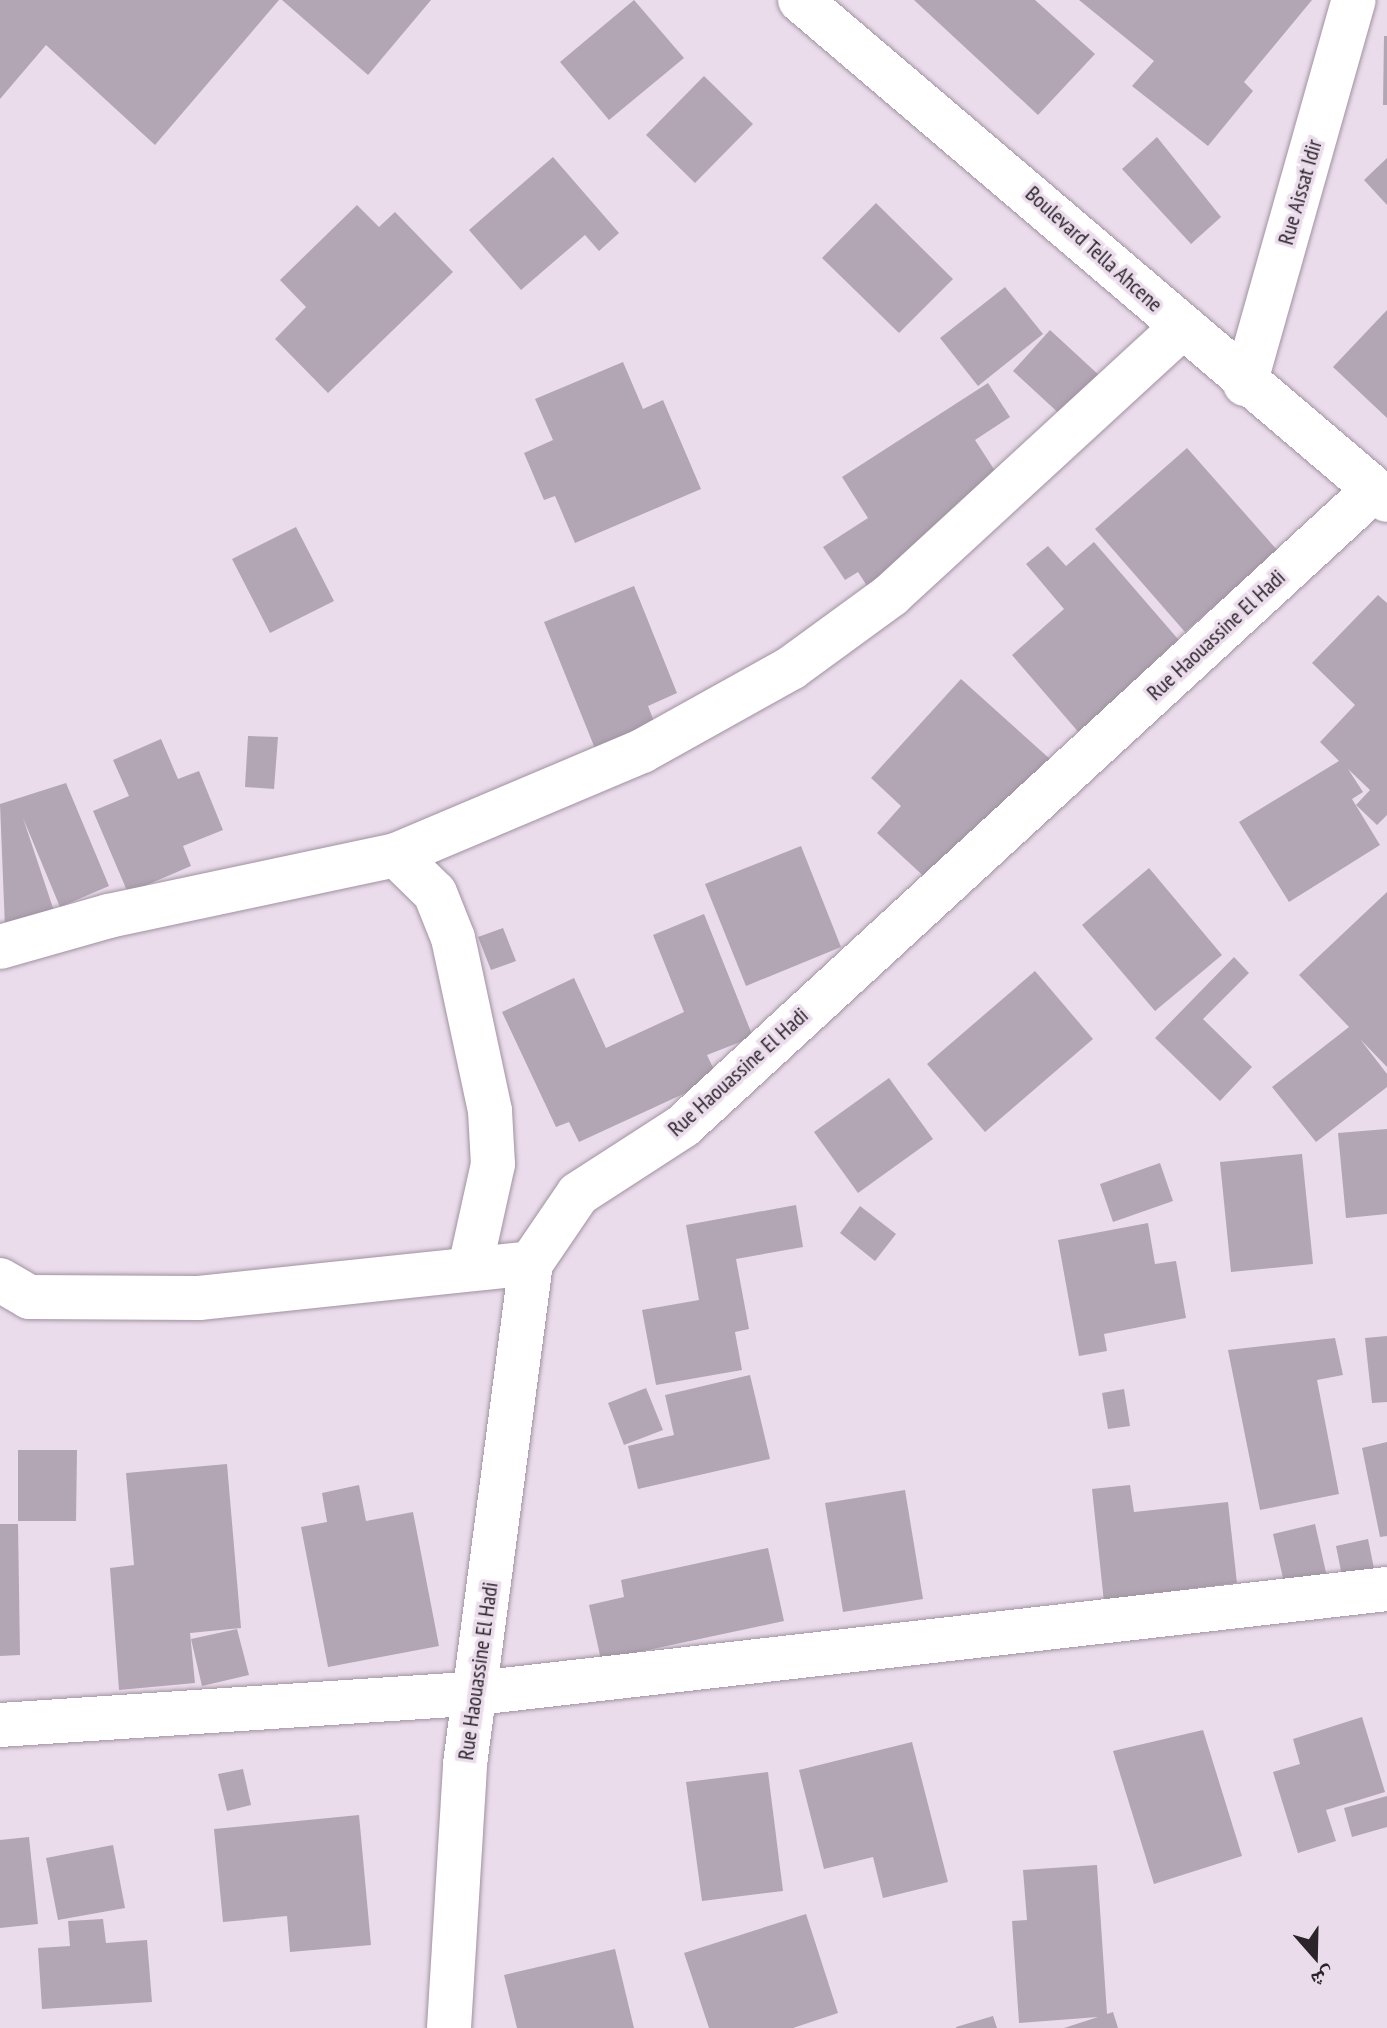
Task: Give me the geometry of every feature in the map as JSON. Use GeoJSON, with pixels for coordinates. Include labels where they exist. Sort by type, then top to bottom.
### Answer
{"type":"FeatureCollection","features":[{"type":"Feature","properties":{"kind":"street","name":"Boulevard Tella Ahcene"},"geometry":{"type":"LineString","coordinates":[[800,0],[1245,384],[1380,495]]}},
{"type":"Feature","properties":{"kind":"street","name":"Rue Aissat Idir"},"geometry":{"type":"LineString","coordinates":[[1245,384],[1354,0]]}},
{"type":"Feature","properties":{"kind":"street"},"geometry":{"type":"LineString","coordinates":[[0,947],[109,916],[396,855],[642,751],[791,668],[891,595],[1182,327]]}},
{"type":"Feature","properties":{"kind":"street","name":"Rue Haouassine El Hadi"},"geometry":{"type":"LineString","coordinates":[[449,2028],[465,1764],[477,1693],[531,1263],[578,1194],[683,1126],[1380,495]]}},
{"type":"Feature","properties":{"kind":"street"},"geometry":{"type":"LineString","coordinates":[[396,855],[435,893],[453,938],[490,1111],[493,1164],[470,1268]]}},
{"type":"Feature","properties":{"kind":"street"},"geometry":{"type":"LineString","coordinates":[[0,1280],[29,1297],[199,1298],[531,1263]]}},
{"type":"Feature","properties":{"kind":"street"},"geometry":{"type":"LineString","coordinates":[[0,1725],[477,1693],[1387,1589]]}},
{"type":"Feature","properties":{"kind":"building"},"geometry":{"type":"Polygon","coordinates":[[[0,0],[279,0],[155,145],[46,45],[0,99],[0,0]]]}},
{"type":"Feature","properties":{"kind":"building"},"geometry":{"type":"Polygon","coordinates":[[[282,0],[431,0],[368,75],[282,0]]]}},
{"type":"Feature","properties":{"kind":"building"},"geometry":{"type":"Polygon","coordinates":[[[634,0],[684,58],[609,120],[560,62],[634,0]]]}},
{"type":"Feature","properties":{"kind":"building"},"geometry":{"type":"Polygon","coordinates":[[[914,0],[1035,0],[1095,54],[1038,115],[914,0]]]}},
{"type":"Feature","properties":{"kind":"building"},"geometry":{"type":"Polygon","coordinates":[[[1079,0],[1312,0],[1244,82],[1253,91],[1208,146],[1132,86],[1154,61],[1079,0]]]}},
{"type":"Feature","properties":{"kind":"building"},"geometry":{"type":"Polygon","coordinates":[[[1384,36],[1387,36],[1387,105],[1383,105],[1384,36]]]}},
{"type":"Feature","properties":{"kind":"building"},"geometry":{"type":"Polygon","coordinates":[[[704,76],[753,124],[695,183],[646,135],[704,76]]]}},
{"type":"Feature","properties":{"kind":"building"},"geometry":{"type":"Polygon","coordinates":[[[1157,137],[1221,217],[1191,244],[1122,169],[1157,137]]]}},
{"type":"Feature","properties":{"kind":"building"},"geometry":{"type":"Polygon","coordinates":[[[553,157],[619,233],[599,251],[585,235],[521,290],[469,230],[553,157]]]}},
{"type":"Feature","properties":{"kind":"building"},"geometry":{"type":"Polygon","coordinates":[[[1387,158],[1387,205],[1364,180],[1387,158]]]}},
{"type":"Feature","properties":{"kind":"building"},"geometry":{"type":"Polygon","coordinates":[[[876,203],[953,279],[899,333],[822,258],[876,203]]]}},
{"type":"Feature","properties":{"kind":"building"},"geometry":{"type":"Polygon","coordinates":[[[357,205],[379,227],[395,212],[453,272],[328,393],[275,339],[306,307],[280,280],[357,205]]]}},
{"type":"Feature","properties":{"kind":"building"},"geometry":{"type":"Polygon","coordinates":[[[1005,287],[1043,334],[978,386],[940,338],[1005,287]]]}},
{"type":"Feature","properties":{"kind":"building"},"geometry":{"type":"Polygon","coordinates":[[[1387,310],[1387,418],[1333,367],[1387,310]]]}},
{"type":"Feature","properties":{"kind":"building"},"geometry":{"type":"Polygon","coordinates":[[[1050,330],[1114,389],[1077,430],[1013,371],[1050,330]]]}},
{"type":"Feature","properties":{"kind":"building"},"geometry":{"type":"Polygon","coordinates":[[[623,362],[643,409],[663,400],[701,489],[575,543],[555,496],[544,500],[524,453],[553,440],[535,399],[623,362]]]}},
{"type":"Feature","properties":{"kind":"building"},"geometry":{"type":"Polygon","coordinates":[[[988,383],[1010,417],[975,440],[1014,500],[871,592],[858,572],[845,580],[823,547],[868,518],[842,477],[988,383]]]}},
{"type":"Feature","properties":{"kind":"building"},"geometry":{"type":"Polygon","coordinates":[[[1187,448],[1278,551],[1185,632],[1095,529],[1187,448]]]}},
{"type":"Feature","properties":{"kind":"building"},"geometry":{"type":"Polygon","coordinates":[[[296,527],[334,601],[270,633],[232,559],[296,527]]]}},
{"type":"Feature","properties":{"kind":"building"},"geometry":{"type":"Polygon","coordinates":[[[1094,542],[1190,653],[1087,742],[1012,655],[1064,609],[1026,564],[1048,546],[1066,566],[1094,542]]]}},
{"type":"Feature","properties":{"kind":"building"},"geometry":{"type":"Polygon","coordinates":[[[634,586],[677,693],[648,706],[660,737],[600,761],[544,622],[634,586]]]}},
{"type":"Feature","properties":{"kind":"building"},"geometry":{"type":"Polygon","coordinates":[[[1378,595],[1387,603],[1387,815],[1377,825],[1356,805],[1370,790],[1348,769],[1363,792],[1352,799],[1380,845],[1289,902],[1239,822],[1339,761],[1320,742],[1355,705],[1312,663],[1378,595]]]}},
{"type":"Feature","properties":{"kind":"building"},"geometry":{"type":"Polygon","coordinates":[[[961,679],[1050,759],[931,883],[877,833],[901,806],[871,778],[961,679]]]}},
{"type":"Feature","properties":{"kind":"building"},"geometry":{"type":"Polygon","coordinates":[[[248,736],[278,737],[274,789],[245,787],[248,736]]]}},
{"type":"Feature","properties":{"kind":"building"},"geometry":{"type":"Polygon","coordinates":[[[161,739],[178,779],[199,771],[223,830],[183,846],[191,866],[128,893],[93,811],[129,796],[113,760],[161,739]]]}},
{"type":"Feature","properties":{"kind":"building"},"geometry":{"type":"Polygon","coordinates":[[[66,783],[109,886],[60,907],[23,818],[54,911],[5,928],[0,804],[66,783]]]}},
{"type":"Feature","properties":{"kind":"building"},"geometry":{"type":"Polygon","coordinates":[[[801,846],[841,947],[746,986],[705,884],[801,846]]]}},
{"type":"Feature","properties":{"kind":"building"},"geometry":{"type":"Polygon","coordinates":[[[1149,868],[1222,955],[1155,1011],[1082,925],[1149,868]]]}},
{"type":"Feature","properties":{"kind":"building"},"geometry":{"type":"Polygon","coordinates":[[[1387,892],[1387,1067],[1360,1039],[1387,1074],[1387,1087],[1316,1142],[1272,1087],[1349,1027],[1299,975],[1387,892]]]}},
{"type":"Feature","properties":{"kind":"building"},"geometry":{"type":"Polygon","coordinates":[[[704,914],[753,1037],[707,1055],[718,1078],[579,1142],[569,1122],[556,1127],[502,1012],[574,978],[606,1048],[684,1012],[653,935],[704,914]]]}},
{"type":"Feature","properties":{"kind":"building"},"geometry":{"type":"Polygon","coordinates":[[[503,928],[516,961],[491,970],[478,937],[503,928]]]}},
{"type":"Feature","properties":{"kind":"building"},"geometry":{"type":"Polygon","coordinates":[[[1234,957],[1249,973],[1203,1019],[1252,1067],[1220,1101],[1155,1038],[1234,957]]]}},
{"type":"Feature","properties":{"kind":"building"},"geometry":{"type":"Polygon","coordinates":[[[1035,971],[1093,1039],[985,1132],[927,1064],[1035,971]]]}},
{"type":"Feature","properties":{"kind":"building"},"geometry":{"type":"Polygon","coordinates":[[[889,1078],[933,1139],[858,1193],[814,1132],[889,1078]]]}},
{"type":"Feature","properties":{"kind":"building"},"geometry":{"type":"Polygon","coordinates":[[[1387,1129],[1387,1214],[1346,1218],[1338,1133],[1387,1129]]]}},
{"type":"Feature","properties":{"kind":"building"},"geometry":{"type":"Polygon","coordinates":[[[1302,1154],[1313,1264],[1231,1272],[1220,1162],[1302,1154]]]}},
{"type":"Feature","properties":{"kind":"building"},"geometry":{"type":"Polygon","coordinates":[[[1160,1163],[1173,1201],[1113,1222],[1100,1184],[1160,1163]]]}},
{"type":"Feature","properties":{"kind":"building"},"geometry":{"type":"Polygon","coordinates":[[[796,1205],[803,1247],[736,1259],[749,1329],[735,1332],[742,1370],[656,1385],[642,1310],[699,1300],[686,1225],[796,1205]]]}},
{"type":"Feature","properties":{"kind":"building"},"geometry":{"type":"Polygon","coordinates":[[[860,1206],[896,1234],[875,1261],[840,1233],[860,1206]]]}},
{"type":"Feature","properties":{"kind":"building"},"geometry":{"type":"Polygon","coordinates":[[[1148,1223],[1155,1264],[1176,1261],[1186,1318],[1104,1334],[1107,1351],[1079,1356],[1058,1240],[1148,1223]]]}},
{"type":"Feature","properties":{"kind":"building"},"geometry":{"type":"Polygon","coordinates":[[[1387,1336],[1387,1402],[1372,1403],[1365,1338],[1387,1336]]]}},
{"type":"Feature","properties":{"kind":"building"},"geometry":{"type":"Polygon","coordinates":[[[1335,1338],[1343,1375],[1317,1380],[1339,1494],[1260,1510],[1228,1350],[1335,1338]]]}},
{"type":"Feature","properties":{"kind":"building"},"geometry":{"type":"Polygon","coordinates":[[[750,1375],[770,1459],[638,1489],[628,1446],[674,1435],[665,1395],[750,1375]]]}},
{"type":"Feature","properties":{"kind":"building"},"geometry":{"type":"Polygon","coordinates":[[[646,1388],[663,1430],[624,1445],[608,1403],[646,1388]]]}},
{"type":"Feature","properties":{"kind":"building"},"geometry":{"type":"Polygon","coordinates":[[[1124,1389],[1130,1426],[1108,1429],[1102,1393],[1124,1389]]]}},
{"type":"Feature","properties":{"kind":"building"},"geometry":{"type":"Polygon","coordinates":[[[1387,1442],[1387,1536],[1380,1537],[1362,1448],[1387,1442]]]}},
{"type":"Feature","properties":{"kind":"building"},"geometry":{"type":"Polygon","coordinates":[[[18,1450],[77,1450],[76,1521],[18,1521],[18,1450]]]}},
{"type":"Feature","properties":{"kind":"building"},"geometry":{"type":"Polygon","coordinates":[[[227,1464],[241,1628],[190,1633],[195,1683],[119,1690],[110,1568],[134,1565],[126,1473],[227,1464]]]}},
{"type":"Feature","properties":{"kind":"building"},"geometry":{"type":"Polygon","coordinates":[[[359,1485],[366,1521],[413,1512],[439,1646],[328,1667],[301,1527],[327,1522],[322,1493],[359,1485]]]}},
{"type":"Feature","properties":{"kind":"building"},"geometry":{"type":"Polygon","coordinates":[[[1130,1485],[1134,1512],[1228,1502],[1237,1583],[1188,1589],[1190,1612],[1106,1621],[1092,1489],[1130,1485]]]}},
{"type":"Feature","properties":{"kind":"building"},"geometry":{"type":"Polygon","coordinates":[[[905,1490],[923,1599],[843,1612],[825,1503],[905,1490]]]}},
{"type":"Feature","properties":{"kind":"building"},"geometry":{"type":"Polygon","coordinates":[[[0,1524],[18,1524],[20,1655],[0,1656],[0,1524]]]}},
{"type":"Feature","properties":{"kind":"building"},"geometry":{"type":"Polygon","coordinates":[[[1315,1524],[1330,1590],[1288,1600],[1273,1534],[1315,1524]]]}},
{"type":"Feature","properties":{"kind":"building"},"geometry":{"type":"Polygon","coordinates":[[[1368,1539],[1378,1588],[1346,1596],[1336,1546],[1368,1539]]]}},
{"type":"Feature","properties":{"kind":"building"},"geometry":{"type":"Polygon","coordinates":[[[768,1548],[784,1621],[601,1660],[589,1605],[624,1597],[621,1580],[768,1548]]]}},
{"type":"Feature","properties":{"kind":"building"},"geometry":{"type":"Polygon","coordinates":[[[237,1629],[249,1675],[202,1686],[191,1639],[237,1629]]]}},
{"type":"Feature","properties":{"kind":"building"},"geometry":{"type":"Polygon","coordinates":[[[1362,1717],[1385,1792],[1326,1810],[1336,1841],[1298,1853],[1273,1772],[1300,1764],[1293,1739],[1362,1717]]]}},
{"type":"Feature","properties":{"kind":"building"},"geometry":{"type":"Polygon","coordinates":[[[1203,1730],[1242,1856],[1154,1884],[1113,1751],[1203,1730]]]}},
{"type":"Feature","properties":{"kind":"building"},"geometry":{"type":"Polygon","coordinates":[[[912,1742],[948,1882],[883,1898],[873,1857],[824,1869],[799,1770],[912,1742]]]}},
{"type":"Feature","properties":{"kind":"building"},"geometry":{"type":"Polygon","coordinates":[[[243,1769],[251,1805],[227,1811],[218,1774],[243,1769]]]}},
{"type":"Feature","properties":{"kind":"building"},"geometry":{"type":"Polygon","coordinates":[[[768,1772],[783,1891],[702,1901],[686,1782],[768,1772]]]}},
{"type":"Feature","properties":{"kind":"building"},"geometry":{"type":"Polygon","coordinates":[[[1387,1796],[1387,1827],[1352,1837],[1344,1808],[1387,1796]]]}},
{"type":"Feature","properties":{"kind":"building"},"geometry":{"type":"Polygon","coordinates":[[[359,1815],[371,1945],[290,1952],[287,1916],[223,1922],[214,1829],[359,1815]]]}},
{"type":"Feature","properties":{"kind":"building"},"geometry":{"type":"Polygon","coordinates":[[[29,1837],[38,1924],[0,1928],[0,1840],[29,1837]]]}},
{"type":"Feature","properties":{"kind":"building"},"geometry":{"type":"Polygon","coordinates":[[[113,1845],[125,1908],[58,1920],[46,1858],[113,1845]]]}},
{"type":"Feature","properties":{"kind":"building"},"geometry":{"type":"Polygon","coordinates":[[[1097,1865],[1107,2014],[1113,2012],[1118,2028],[1064,2028],[1098,2017],[1019,2023],[1012,1921],[1027,1920],[1023,1870],[1097,1865]]]}},
{"type":"Feature","properties":{"kind":"building"},"geometry":{"type":"Polygon","coordinates":[[[806,1914],[838,2013],[793,2028],[709,2028],[684,1953],[806,1914]]]}},
{"type":"Feature","properties":{"kind":"building"},"geometry":{"type":"Polygon","coordinates":[[[103,1919],[106,1943],[147,1940],[152,2002],[42,2009],[38,1948],[70,1946],[68,1921],[103,1919]]]}},
{"type":"Feature","properties":{"kind":"building"},"geometry":{"type":"Polygon","coordinates":[[[615,1949],[634,2028],[517,2028],[504,1975],[615,1949]]]}},
{"type":"Feature","properties":{"kind":"building"},"geometry":{"type":"Polygon","coordinates":[[[993,2016],[997,2028],[956,2028],[956,2027],[993,2016]]]}}]}
